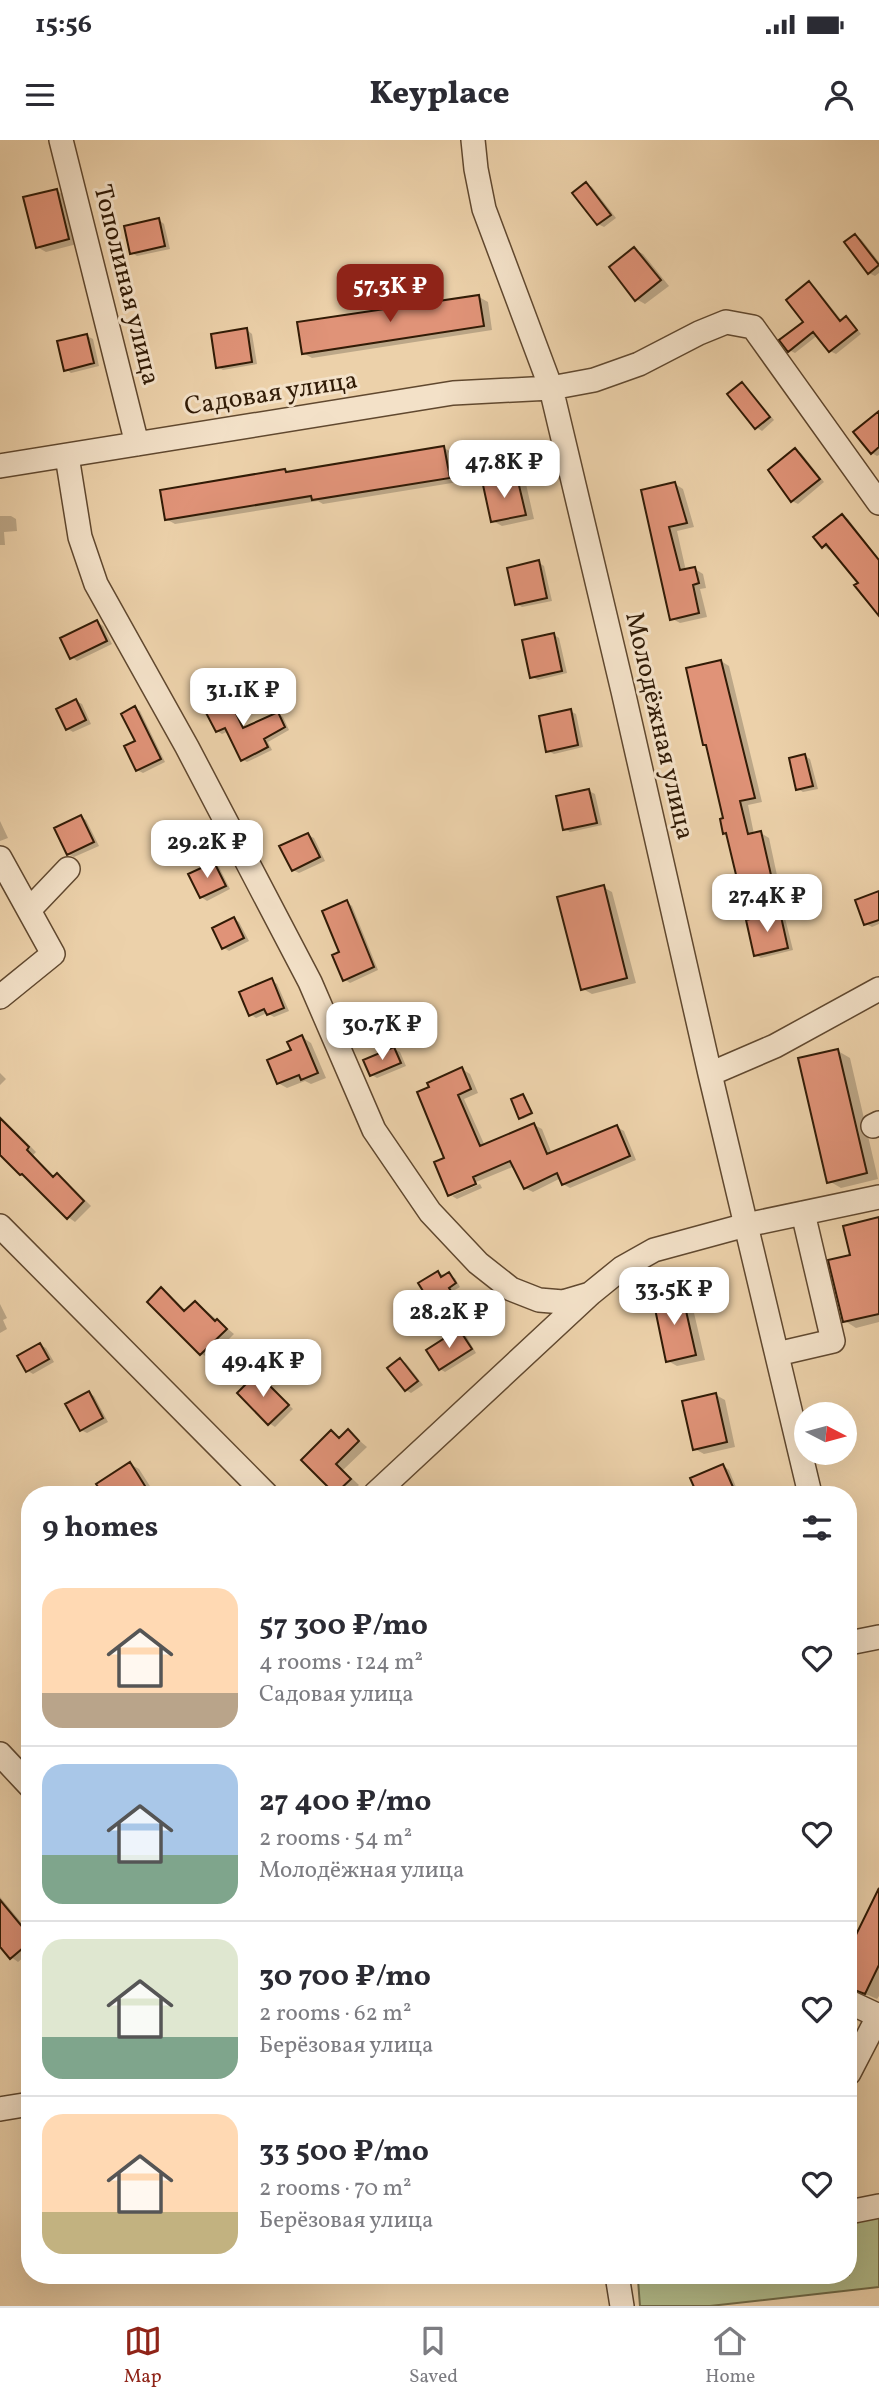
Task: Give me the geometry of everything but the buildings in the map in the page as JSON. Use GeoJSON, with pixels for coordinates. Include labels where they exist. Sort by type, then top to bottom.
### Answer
{"type":"FeatureCollection","features":[{"type":"Feature","properties":{"kind":"street","name":"Тополиная улица"},"geometry":{"type":"LineString","coordinates":[[61,140],[137,444]]}},
{"type":"Feature","properties":{"kind":"street","name":"Молодёжная улица"},"geometry":{"type":"LineString","coordinates":[[473,140],[484,209],[551,388],[623,691],[709,1074],[808,1486]]}},
{"type":"Feature","properties":{"kind":"street","name":"Садовая улица"},"geometry":{"type":"LineString","coordinates":[[0,466],[453,393],[551,388],[594,380],[639,364],[699,333],[726,323],[753,327],[879,503]]}},
{"type":"Feature","properties":{"kind":"street"},"geometry":{"type":"LineString","coordinates":[[66,456],[80,537],[96,584],[187,747],[310,982],[374,1130],[430,1212],[478,1263],[512,1289],[539,1300],[563,1302],[590,1294]]}},
{"type":"Feature","properties":{"kind":"street"},"geometry":{"type":"LineString","coordinates":[[0,858],[53,954],[0,997]]}},
{"type":"Feature","properties":{"kind":"street"},"geometry":{"type":"LineString","coordinates":[[29,910],[68,869]]}},
{"type":"Feature","properties":{"kind":"street"},"geometry":{"type":"LineString","coordinates":[[709,1074],[775,1046],[879,990]]}},
{"type":"Feature","properties":{"kind":"street"},"geometry":{"type":"LineString","coordinates":[[384,1486],[590,1294],[622,1268],[654,1250],[746,1225],[879,1198]]}},
{"type":"Feature","properties":{"kind":"street"},"geometry":{"type":"LineString","coordinates":[[777,1354],[833,1341],[803,1213]]}},
{"type":"Feature","properties":{"kind":"street"},"geometry":{"type":"LineString","coordinates":[[0,1226],[258,1486]]}},
{"type":"Feature","properties":{"kind":"street"},"geometry":{"type":"LineString","coordinates":[[857,1641],[879,1637]]}},
{"type":"Feature","properties":{"kind":"street"},"geometry":{"type":"LineString","coordinates":[[0,1754],[21,1776]]}},
{"type":"Feature","properties":{"kind":"street"},"geometry":{"type":"LineString","coordinates":[[857,2005],[879,2016],[857,2058]]}},
{"type":"Feature","properties":{"kind":"street"},"geometry":{"type":"LineString","coordinates":[[0,2109],[21,2106]]}},
{"type":"Feature","properties":{"kind":"street"},"geometry":{"type":"LineString","coordinates":[[857,2210],[879,2206]]}},
{"type":"Feature","properties":{"kind":"street"},"geometry":{"type":"LineString","coordinates":[[618,2284],[622,2306]]}},
{"type":"Feature","properties":{"kind":"green space"},"geometry":{"type":"Polygon","coordinates":[[[879,2205],[879,2287],[710,2306],[640,2306],[638,2284],[857,2284],[857,2210],[879,2205]]]}}]}
